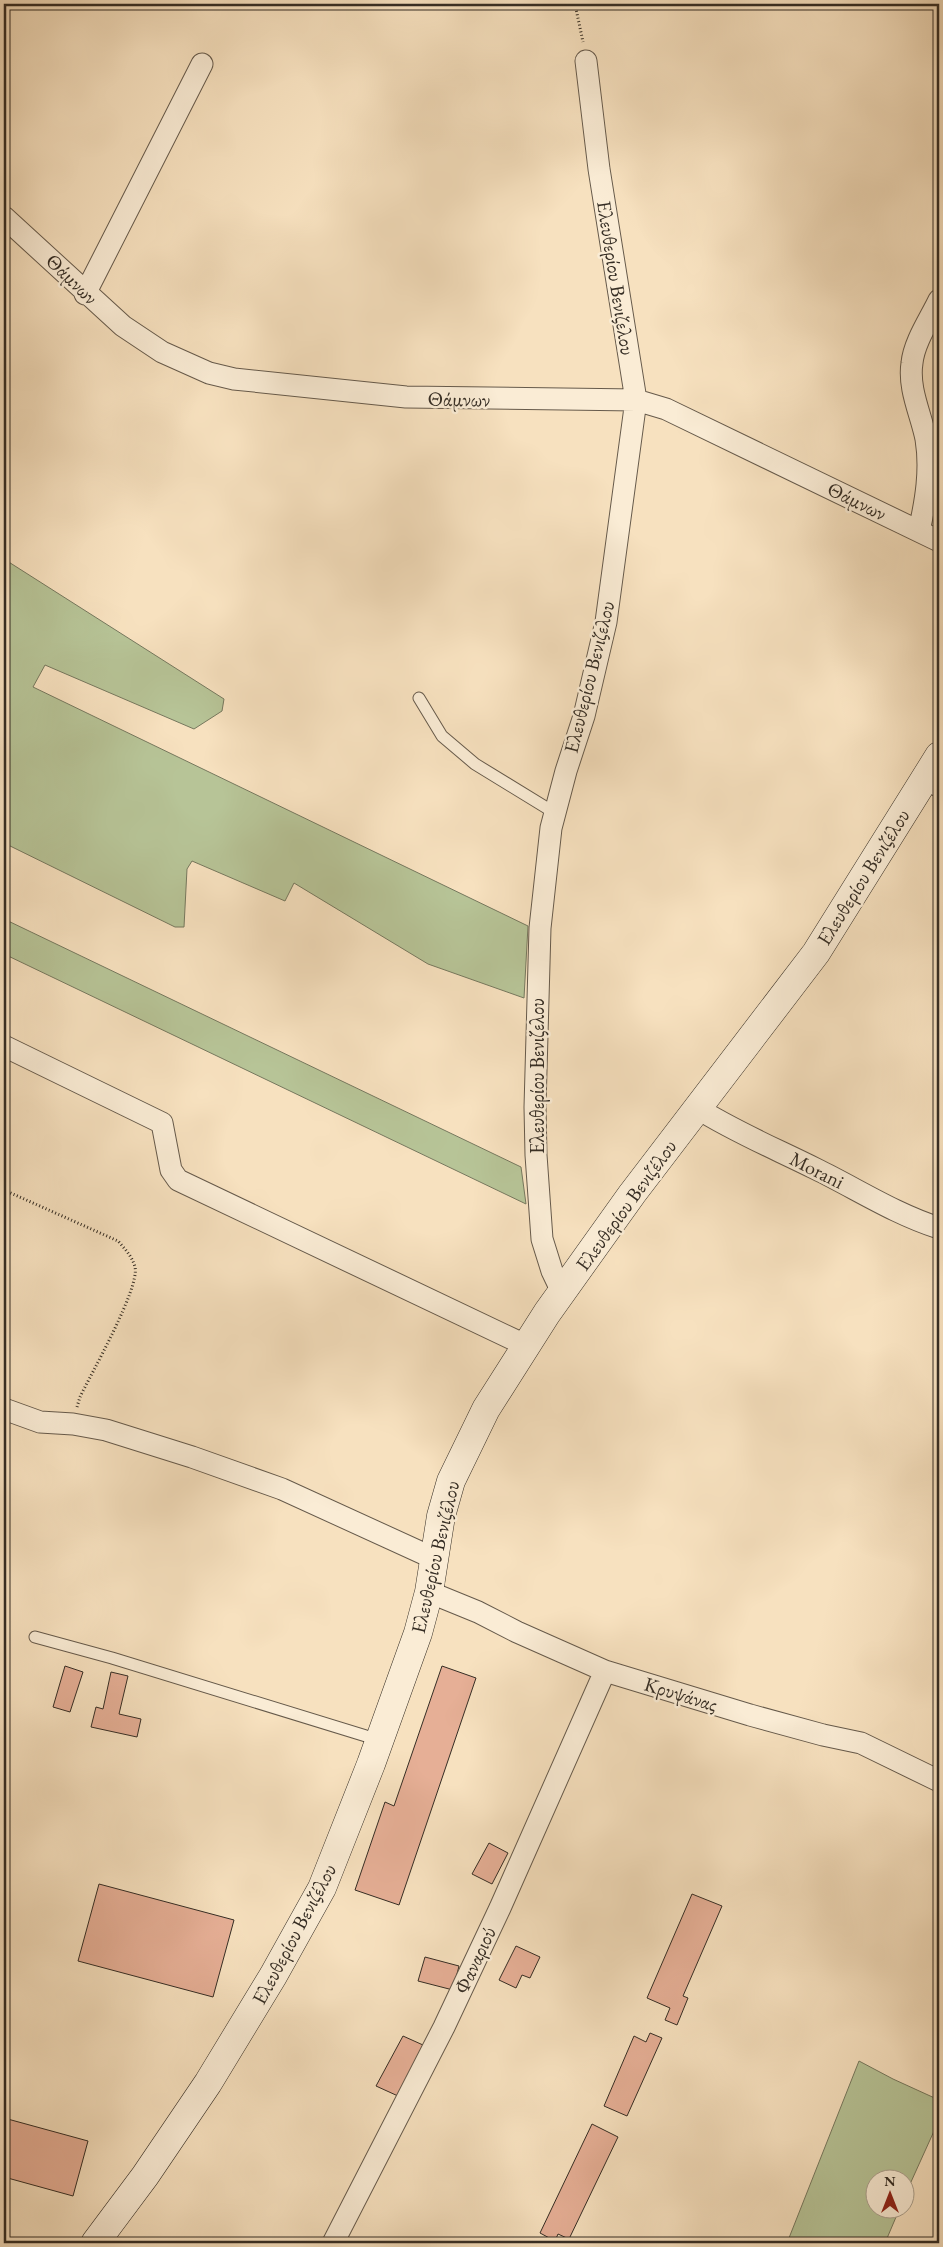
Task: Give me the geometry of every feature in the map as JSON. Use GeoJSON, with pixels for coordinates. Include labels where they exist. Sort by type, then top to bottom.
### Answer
{"type":"FeatureCollection","features":[{"type":"Feature","properties":{"kind":"main road","name":"Ελευθερίου Βενιζέλου"},"geometry":{"type":"LineString","coordinates":[[95,2243],[208,2083],[300,1930],[331,1866],[418,1633],[429,1592],[441,1516],[459,1462],[486,1409],[525,1345],[632,1194],[816,952],[931,787],[939,756]]}},
{"type":"Feature","properties":{"kind":"street","name":"Ελευθερίου Βενιζελου"},"geometry":{"type":"LineString","coordinates":[[562,1292],[552,1271],[542,1239],[536,1155],[535,1107],[540,928],[547,859],[555,813],[574,744],[584,716],[606,622],[636,400],[600,179],[586,61]]}},
{"type":"Feature","properties":{"kind":"street"},"geometry":{"type":"LineString","coordinates":[[85,294],[202,64]]}},
{"type":"Feature","properties":{"kind":"street","name":"Θάμνων"},"geometry":{"type":"LineString","coordinates":[[4,217],[85,294],[122,326],[148,344],[188,365],[223,377],[421,398],[636,400],[666,409],[939,541]]}},
{"type":"Feature","properties":{"kind":"street"},"geometry":{"type":"LineString","coordinates":[[919,531],[927,492],[929,464],[912,383],[911,365],[915,350],[939,300]]}},
{"type":"Feature","properties":{"kind":"street"},"geometry":{"type":"LineString","coordinates":[[4,1046],[162,1123],[171,1170],[178,1180],[525,1345]]}},
{"type":"Feature","properties":{"kind":"street","name":"Morani"},"geometry":{"type":"LineString","coordinates":[[697,1108],[733,1130],[794,1158],[913,1219],[939,1228]]}},
{"type":"Feature","properties":{"kind":"street"},"geometry":{"type":"LineString","coordinates":[[4,1409],[40,1422],[73,1424],[106,1430],[150,1443],[282,1489],[433,1558]]}},
{"type":"Feature","properties":{"kind":"street","name":"Κρυψάνας"},"geometry":{"type":"LineString","coordinates":[[429,1592],[478,1612],[517,1632],[605,1671],[750,1715],[823,1735],[862,1743],[939,1781]]}},
{"type":"Feature","properties":{"kind":"street","name":"Φαναριού"},"geometry":{"type":"LineString","coordinates":[[333,2243],[444,2027],[504,1900],[605,1671]]}},
{"type":"Feature","properties":{"kind":"lane"},"geometry":{"type":"LineString","coordinates":[[419,698],[442,736],[475,764],[555,813]]}},
{"type":"Feature","properties":{"kind":"lane"},"geometry":{"type":"LineString","coordinates":[[35,1637],[379,1740]]}},
{"type":"Feature","properties":{"kind":"path"},"geometry":{"type":"LineString","coordinates":[[575,4],[586,61]]}},
{"type":"Feature","properties":{"kind":"path"},"geometry":{"type":"LineString","coordinates":[[4,1190],[118,1241],[129,1253],[135,1268],[130,1290],[118,1321],[80,1397],[73,1424]]}},
{"type":"Feature","properties":{"kind":"green space"},"geometry":{"type":"Polygon","coordinates":[[[4,559],[224,699],[222,711],[194,729],[45,665],[33,687],[528,926],[524,998],[428,964],[294,883],[285,901],[192,861],[187,869],[184,927],[175,927],[4,843],[4,559]]]}},
{"type":"Feature","properties":{"kind":"green space"},"geometry":{"type":"Polygon","coordinates":[[[4,919],[521,1167],[526,1204],[4,954],[4,919]]]}},
{"type":"Feature","properties":{"kind":"green space"},"geometry":{"type":"Polygon","coordinates":[[[859,2061],[939,2100],[939,2120],[916,2171],[866,2170],[866,2220],[895,2220],[885,2243],[787,2243],[859,2061]]]}},
{"type":"Feature","properties":{"kind":"building"},"geometry":{"type":"Polygon","coordinates":[[[65,1666],[83,1672],[70,1712],[53,1707],[65,1666]]]}},
{"type":"Feature","properties":{"kind":"building"},"geometry":{"type":"Polygon","coordinates":[[[442,1666],[476,1678],[399,1905],[355,1890],[385,1802],[394,1806],[442,1666]]]}},
{"type":"Feature","properties":{"kind":"building"},"geometry":{"type":"Polygon","coordinates":[[[111,1672],[128,1676],[119,1714],[141,1719],[137,1737],[91,1727],[96,1707],[103,1709],[111,1672]]]}},
{"type":"Feature","properties":{"kind":"building"},"geometry":{"type":"Polygon","coordinates":[[[489,1843],[508,1853],[492,1884],[472,1874],[489,1843]]]}},
{"type":"Feature","properties":{"kind":"building"},"geometry":{"type":"Polygon","coordinates":[[[99,1884],[234,1920],[213,1997],[78,1961],[99,1884]]]}},
{"type":"Feature","properties":{"kind":"building"},"geometry":{"type":"Polygon","coordinates":[[[692,1894],[722,1906],[683,1996],[688,1998],[677,2025],[665,2020],[670,2008],[647,1998],[692,1894]]]}},
{"type":"Feature","properties":{"kind":"building"},"geometry":{"type":"Polygon","coordinates":[[[516,1946],[540,1957],[530,1978],[522,1975],[516,1988],[499,1980],[516,1946]]]}},
{"type":"Feature","properties":{"kind":"building"},"geometry":{"type":"Polygon","coordinates":[[[425,1957],[459,1966],[453,1990],[418,1981],[425,1957]]]}},
{"type":"Feature","properties":{"kind":"building"},"geometry":{"type":"Polygon","coordinates":[[[650,2033],[662,2038],[627,2116],[604,2106],[634,2036],[646,2042],[650,2033]]]}},
{"type":"Feature","properties":{"kind":"building"},"geometry":{"type":"Polygon","coordinates":[[[403,2036],[423,2045],[398,2096],[376,2086],[403,2036]]]}},
{"type":"Feature","properties":{"kind":"building"},"geometry":{"type":"Polygon","coordinates":[[[4,2118],[88,2141],[73,2196],[4,2177],[4,2118]]]}},
{"type":"Feature","properties":{"kind":"building"},"geometry":{"type":"Polygon","coordinates":[[[592,2124],[618,2137],[569,2239],[558,2234],[555,2241],[540,2233],[592,2124]]]}}]}
